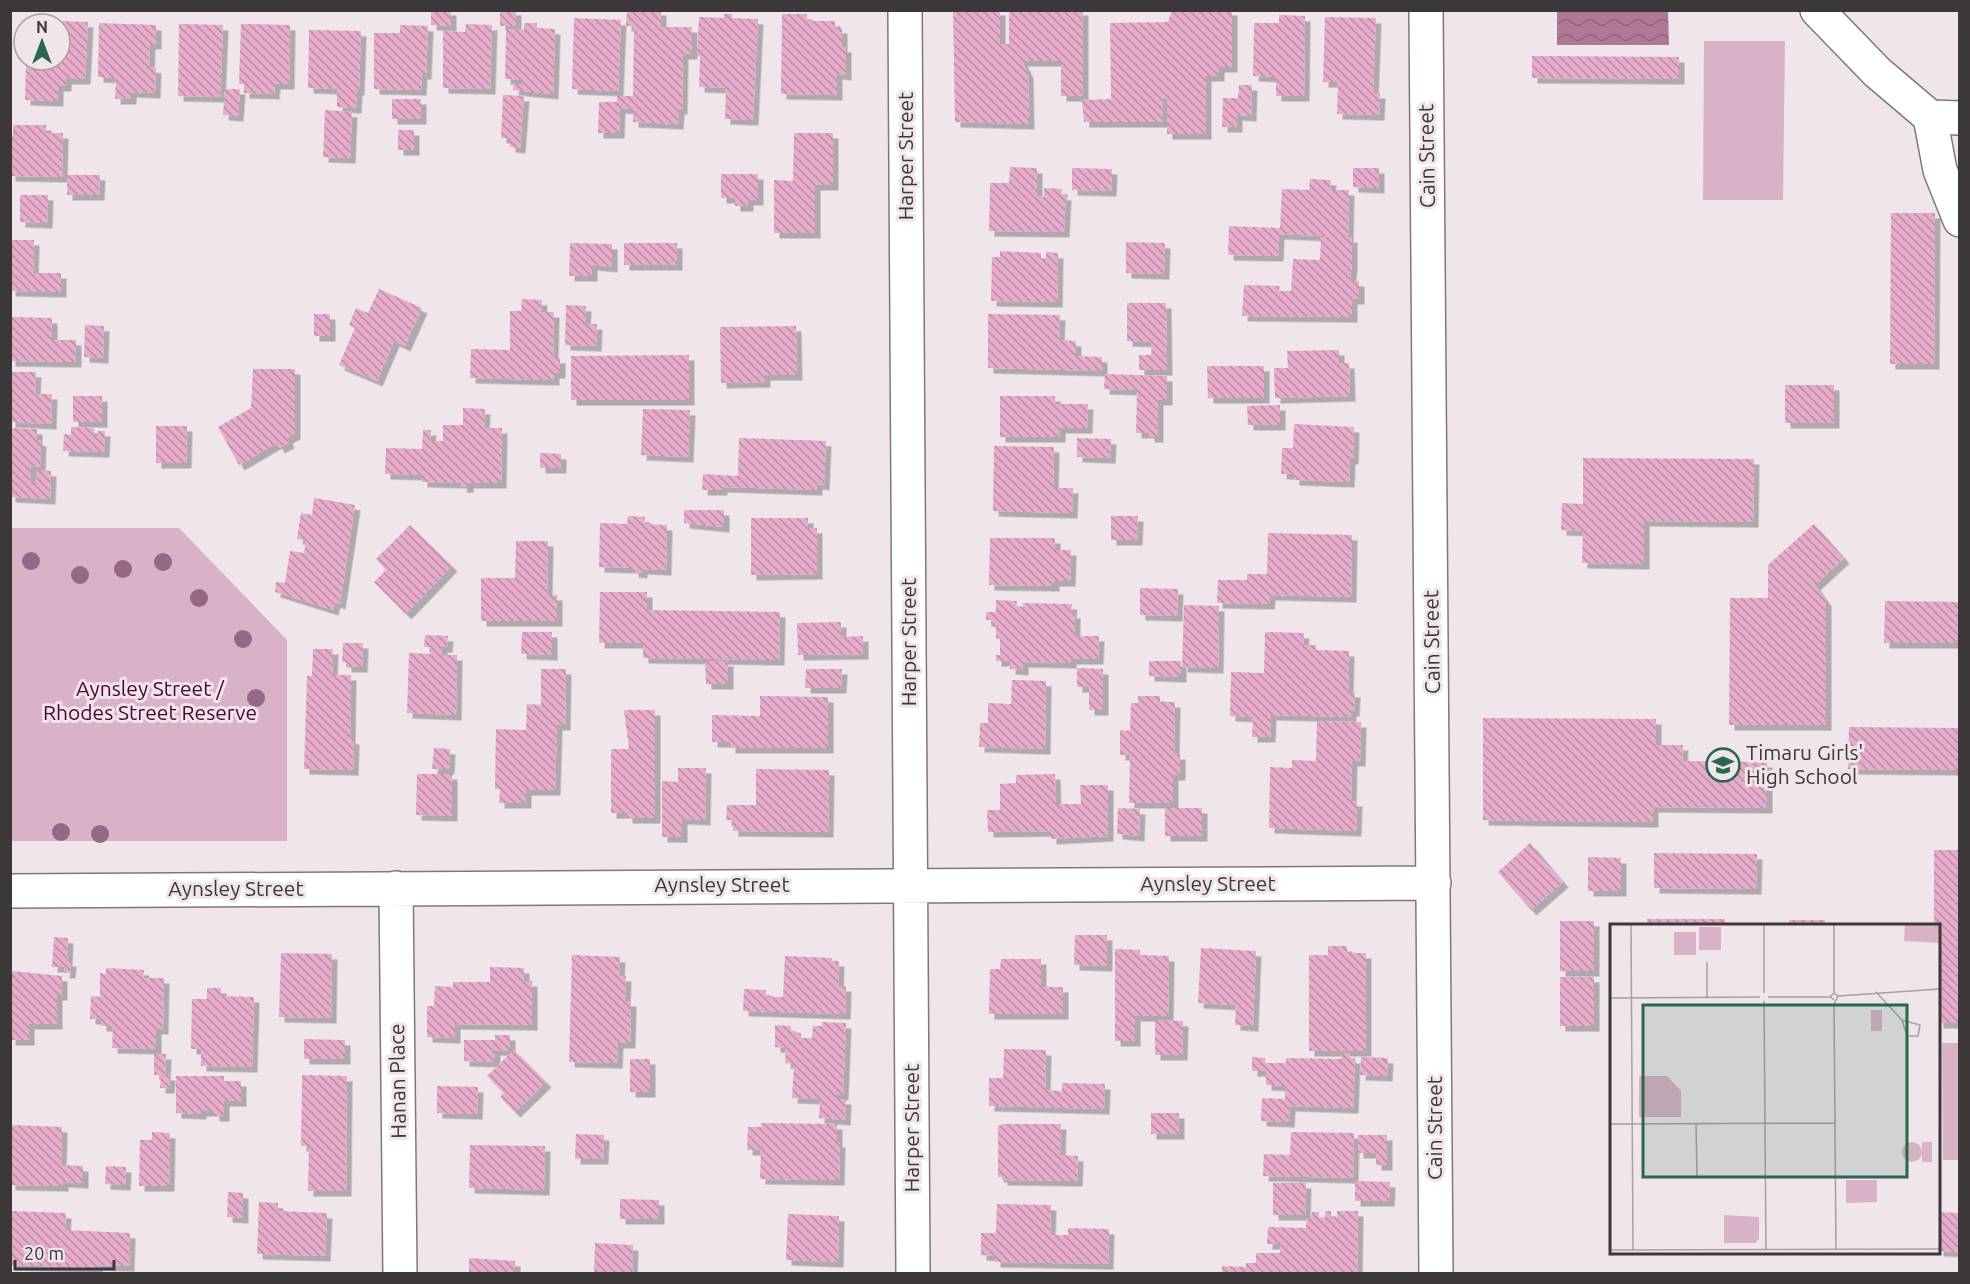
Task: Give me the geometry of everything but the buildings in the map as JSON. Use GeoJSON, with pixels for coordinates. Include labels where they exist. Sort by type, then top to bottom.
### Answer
{"type":"FeatureCollection","features":[{"type":"Feature","properties":{"kind":"street","name":"Harper Street"},"geometry":{"type":"LineString","coordinates":[[905,10],[913,1274]]}},
{"type":"Feature","properties":{"kind":"street","name":"Cain Street"},"geometry":{"type":"LineString","coordinates":[[1426,10],[1436,1274]]}},
{"type":"Feature","properties":{"kind":"street"},"geometry":{"type":"LineString","coordinates":[[1817,10],[1877,72],[1945,118],[1940,170],[1959,220]]}},
{"type":"Feature","properties":{"kind":"street","name":"Aynsley Street"},"geometry":{"type":"LineString","coordinates":[[10,891],[711,885],[1434,883]]}},
{"type":"Feature","properties":{"kind":"street","name":"Hanan Place"},"geometry":{"type":"LineString","coordinates":[[396,888],[400,1274]]}},
{"type":"Feature","properties":{"kind":"green space"},"geometry":{"type":"Polygon","coordinates":[[[1704,41],[1785,41],[1783,200],[1703,200],[1704,41]]]}},
{"type":"Feature","properties":{"kind":"green space","name":"Aynsley Street / Rhodes Street Reserve"},"geometry":{"type":"Polygon","coordinates":[[[11,528],[179,528],[287,640],[287,841],[11,841],[11,528]]]}},
{"type":"Feature","properties":{"kind":"green space"},"geometry":{"type":"Polygon","coordinates":[[[1942,1043],[1959,1043],[1959,1160],[1943,1160],[1942,1043]]]}},
{"type":"Feature","properties":{"kind":"water"},"geometry":{"type":"Polygon","coordinates":[[[1557,11],[1668,11],[1669,45],[1557,45],[1557,11]]]}},
{"type":"Feature","properties":{"kind":"place","name":"Timaru Girls' High School"},"geometry":{"type":"Point","coordinates":[1723,765]}}]}
